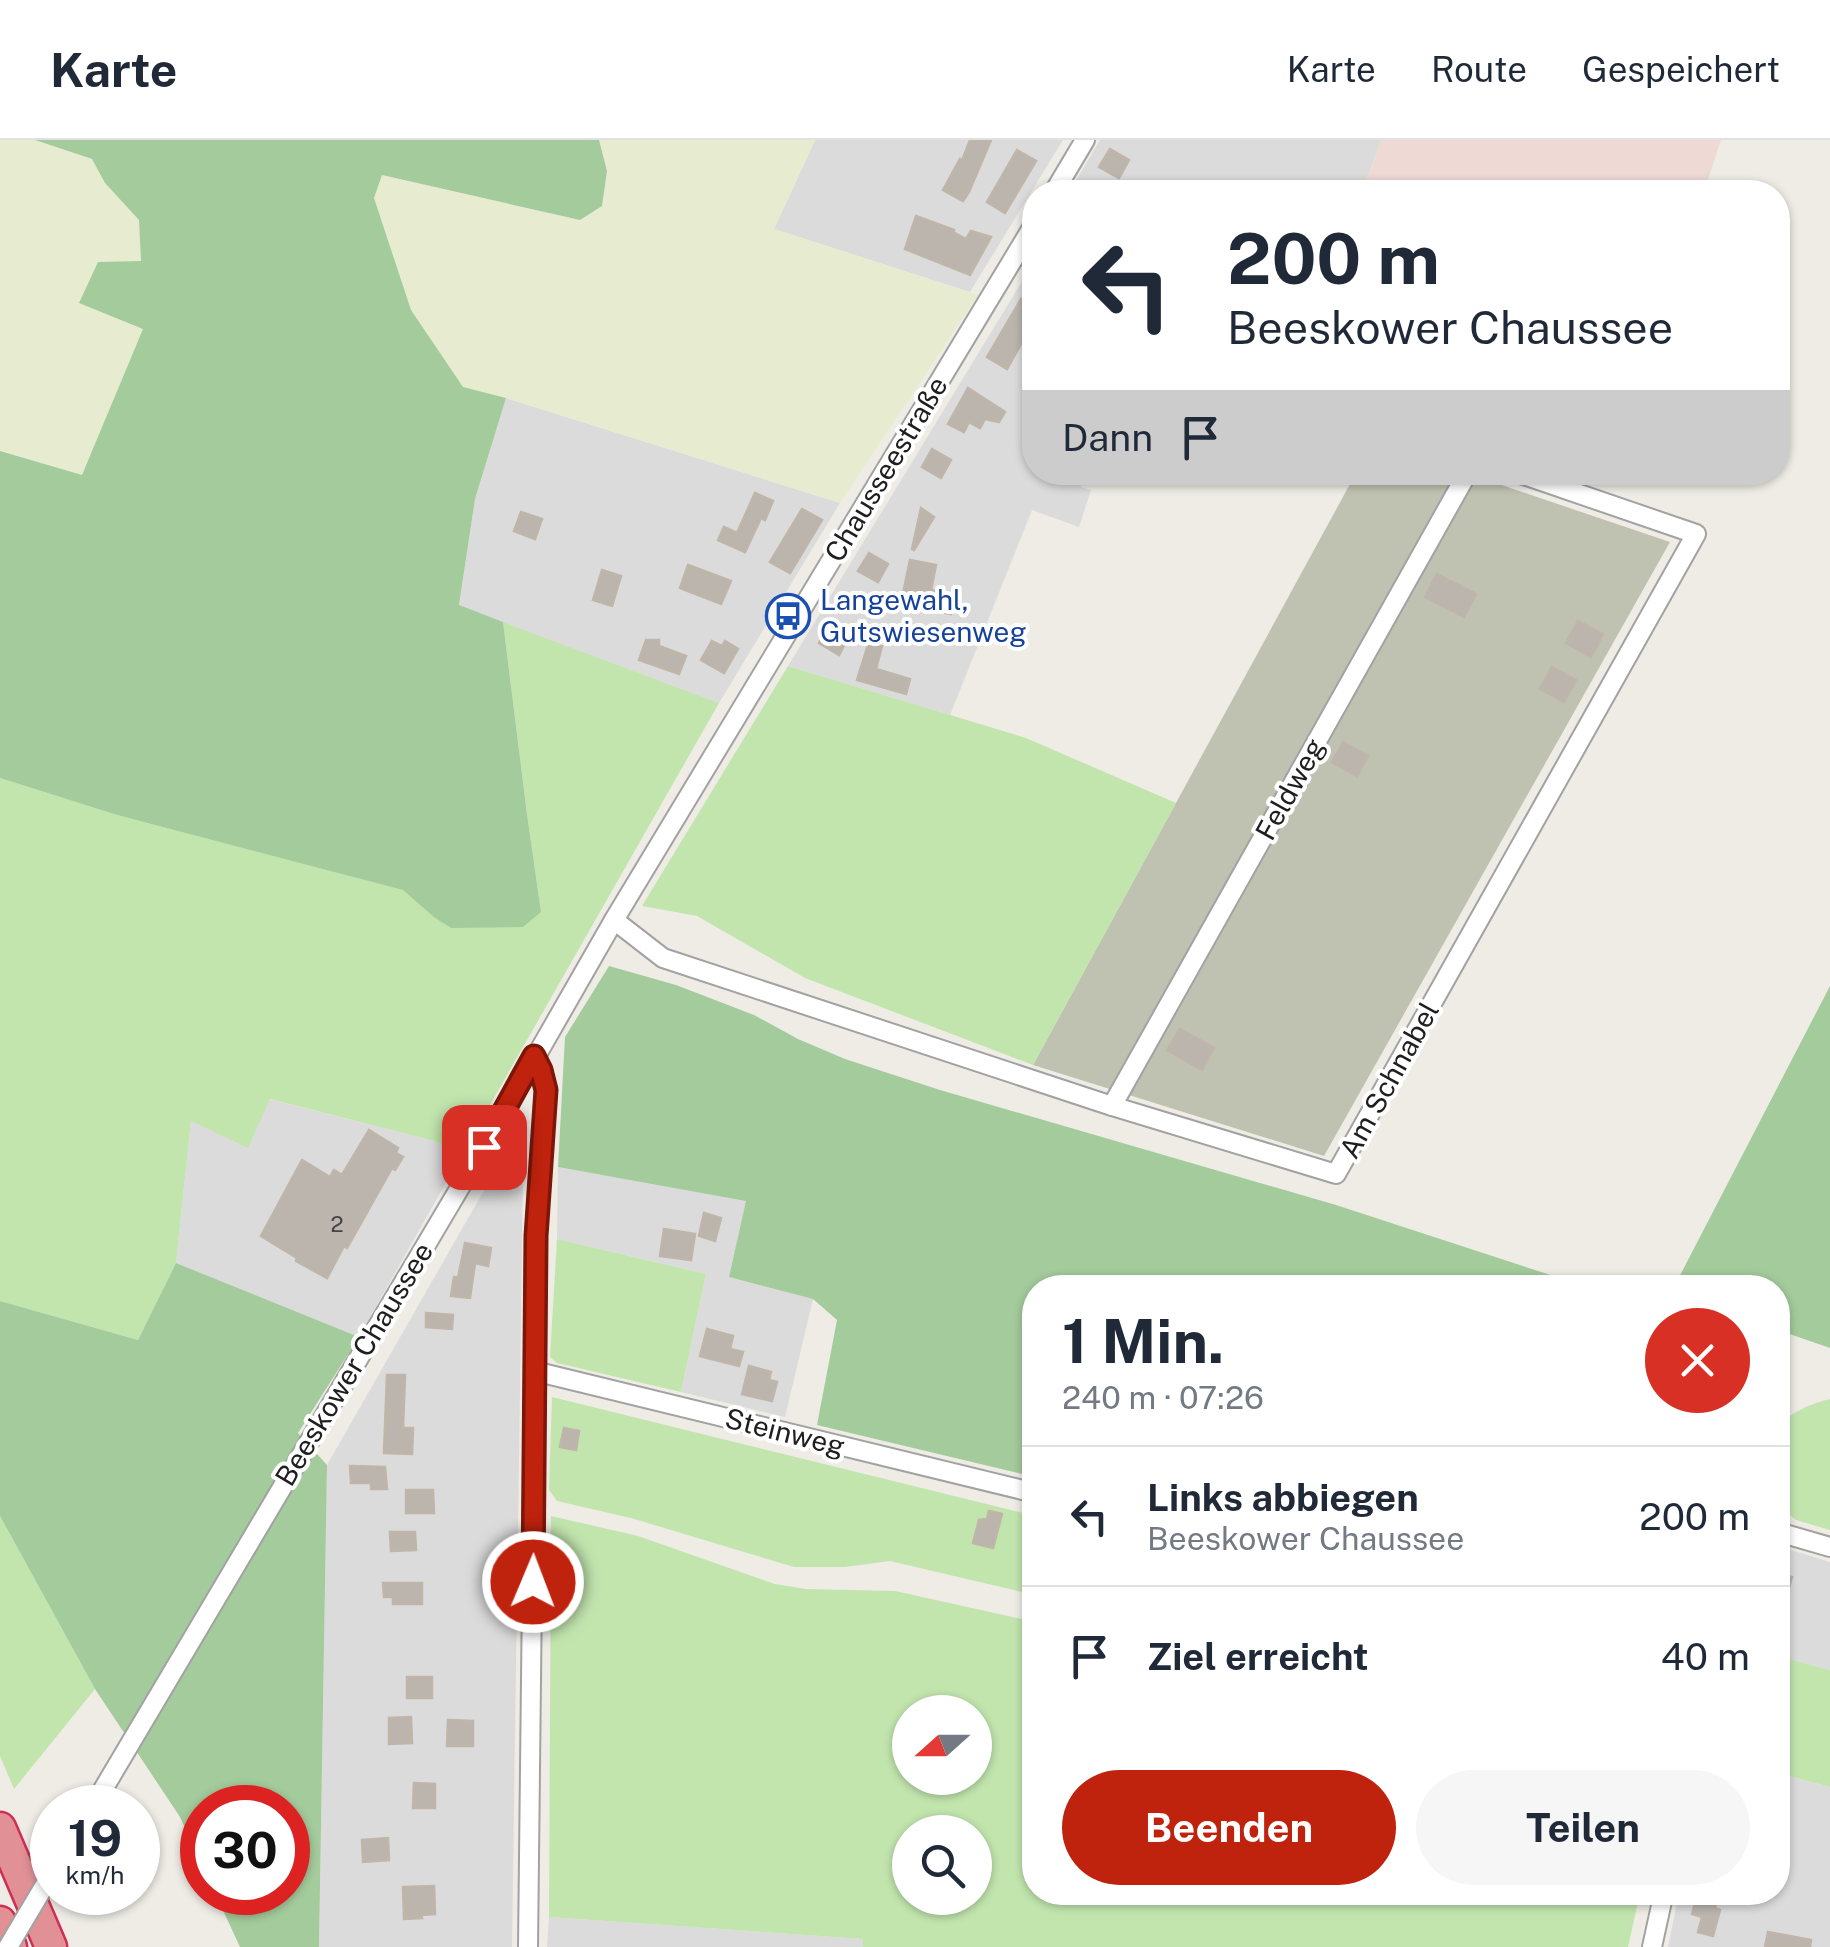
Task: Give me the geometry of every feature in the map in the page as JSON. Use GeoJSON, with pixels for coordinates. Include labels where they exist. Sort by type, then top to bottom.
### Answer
{"type":"FeatureCollection","features":[{"type":"Feature","properties":{"kind":"highway"},"geometry":{"type":"LineString","coordinates":[[0,1828],[51,1947]]}},
{"type":"Feature","properties":{"kind":"highway"},"geometry":{"type":"LineString","coordinates":[[0,1922],[10,1947]]}},
{"type":"Feature","properties":{"kind":"street"},"geometry":{"type":"LineString","coordinates":[[1061,180],[1086,140]]}},
{"type":"Feature","properties":{"kind":"street","name":"Chausseestraße"},"geometry":{"type":"LineString","coordinates":[[614,920],[1022,245]]}},
{"type":"Feature","properties":{"kind":"street","name":"Feldweg"},"geometry":{"type":"LineString","coordinates":[[1112,1106],[1461,485]]}},
{"type":"Feature","properties":{"kind":"street","name":"Am Schnabel"},"geometry":{"type":"LineString","coordinates":[[614,920],[663,958],[1112,1106],[1336,1174],[1696,534],[1553,485]]}},
{"type":"Feature","properties":{"kind":"street","name":"Beeskower Chaussee"},"geometry":{"type":"LineString","coordinates":[[106,1785],[614,920]]}},
{"type":"Feature","properties":{"kind":"street"},"geometry":{"type":"LineString","coordinates":[[528,1947],[536,1236],[546,1090],[534,1056]]}},
{"type":"Feature","properties":{"kind":"street","name":"Steinweg"},"geometry":{"type":"LineString","coordinates":[[534,1371],[1022,1489]]}},
{"type":"Feature","properties":{"kind":"street"},"geometry":{"type":"LineString","coordinates":[[1790,1535],[1830,1547]]}},
{"type":"Feature","properties":{"kind":"street"},"geometry":{"type":"LineString","coordinates":[[1652,1947],[1661,1905]]}},
{"type":"Feature","properties":{"kind":"street"},"geometry":{"type":"LineString","coordinates":[[10,1947],[30,1912]]}},
{"type":"Feature","properties":{"kind":"shaded area"},"geometry":{"type":"Polygon","coordinates":[[[0,140],[35,140],[92,159],[105,183],[139,220],[141,261],[79,303],[143,329],[82,476],[0,451],[0,140]]]}},
{"type":"Feature","properties":{"kind":"shaded area"},"geometry":{"type":"Polygon","coordinates":[[[599,140],[815,140],[774,229],[978,295],[840,503],[463,387],[411,310],[374,198],[382,175],[580,220],[607,171],[599,140]]]}},
{"type":"Feature","properties":{"kind":"shaded area"},"geometry":{"type":"Polygon","coordinates":[[[815,140],[1063,140],[1039,180],[1022,180],[1022,207],[970,292],[774,229],[815,140]]]}},
{"type":"Feature","properties":{"kind":"shaded area"},"geometry":{"type":"Polygon","coordinates":[[[1100,140],[1381,140],[1366,180],[1076,180],[1100,140]]]}},
{"type":"Feature","properties":{"kind":"shaded area"},"geometry":{"type":"Polygon","coordinates":[[[1381,140],[1721,140],[1708,180],[1366,180],[1381,140]]]}},
{"type":"Feature","properties":{"kind":"shaded area"},"geometry":{"type":"Polygon","coordinates":[[[1022,281],[1022,485],[1082,485],[1091,490],[1079,527],[1032,510],[950,715],[788,666],[1022,281]]]}},
{"type":"Feature","properties":{"kind":"shaded area"},"geometry":{"type":"Polygon","coordinates":[[[506,398],[840,503],[719,703],[459,606],[475,499],[506,398]]]}},
{"type":"Feature","properties":{"kind":"shaded area"},"geometry":{"type":"Polygon","coordinates":[[[1349,485],[1501,485],[1670,542],[1324,1156],[1033,1065],[1349,485]]]}},
{"type":"Feature","properties":{"kind":"shaded area"},"geometry":{"type":"Polygon","coordinates":[[[269,1099],[434,1141],[462,1154],[359,1337],[176,1263],[191,1121],[269,1099]]]}},
{"type":"Feature","properties":{"kind":"shaded area"},"geometry":{"type":"Polygon","coordinates":[[[498,1166],[523,1178],[512,1947],[319,1947],[327,1465],[498,1166]]]}},
{"type":"Feature","properties":{"kind":"shaded area"},"geometry":{"type":"Polygon","coordinates":[[[558,1167],[747,1200],[729,1277],[813,1299],[785,1417],[681,1392],[706,1274],[557,1239],[558,1167]]]}},
{"type":"Feature","properties":{"kind":"shaded area"},"geometry":{"type":"Polygon","coordinates":[[[1790,1550],[1830,1562],[1830,1670],[1790,1659],[1790,1550]]]}},
{"type":"Feature","properties":{"kind":"shaded area"},"geometry":{"type":"Polygon","coordinates":[[[1790,1776],[1830,1787],[1830,1947],[1668,1947],[1677,1905],[1790,1905],[1790,1776]]]}},
{"type":"Feature","properties":{"kind":"shaded area"},"geometry":{"type":"Polygon","coordinates":[[[549,1917],[864,1939],[863,1947],[547,1947],[549,1917]]]}},
{"type":"Feature","properties":{"kind":"green space"},"geometry":{"type":"Polygon","coordinates":[[[35,140],[599,140],[607,171],[602,206],[580,220],[382,175],[374,198],[411,310],[463,387],[506,398],[475,499],[459,605],[503,622],[541,912],[523,927],[451,928],[403,890],[117,815],[0,778],[0,451],[82,475],[143,329],[79,303],[98,262],[141,261],[139,220],[105,183],[92,159],[35,140]]]}},
{"type":"Feature","properties":{"kind":"green space"},"geometry":{"type":"Polygon","coordinates":[[[503,622],[719,703],[462,1154],[434,1141],[270,1099],[248,1148],[191,1121],[176,1263],[138,1340],[0,1301],[0,778],[117,815],[404,890],[451,928],[541,912],[503,622]]]}},
{"type":"Feature","properties":{"kind":"green space"},"geometry":{"type":"Polygon","coordinates":[[[788,666],[1026,738],[1176,803],[1033,1065],[805,978],[697,916],[642,906],[788,666]]]}},
{"type":"Feature","properties":{"kind":"green space"},"geometry":{"type":"Polygon","coordinates":[[[609,966],[676,985],[754,1015],[845,1059],[1336,1205],[1550,1275],[1022,1275],[1022,1474],[817,1425],[837,1320],[813,1299],[729,1277],[746,1201],[558,1167],[565,1037],[609,966]]]}},
{"type":"Feature","properties":{"kind":"green space"},"geometry":{"type":"Polygon","coordinates":[[[1830,986],[1830,1348],[1790,1334],[1790,1275],[1680,1275],[1830,986]]]}},
{"type":"Feature","properties":{"kind":"green space"},"geometry":{"type":"Polygon","coordinates":[[[557,1239],[706,1274],[681,1392],[557,1363],[550,1357],[557,1239]]]}},
{"type":"Feature","properties":{"kind":"green space"},"geometry":{"type":"Polygon","coordinates":[[[176,1263],[359,1337],[298,1433],[327,1465],[319,1947],[240,1947],[225,1915],[310,1915],[310,1785],[180,1785],[180,1817],[95,1689],[0,1516],[0,1301],[138,1340],[176,1263]]]}},
{"type":"Feature","properties":{"kind":"green space"},"geometry":{"type":"Polygon","coordinates":[[[552,1397],[1022,1513],[1022,1592],[890,1561],[845,1567],[794,1567],[631,1518],[557,1501],[549,1490],[552,1397]]]}},
{"type":"Feature","properties":{"kind":"green space"},"geometry":{"type":"Polygon","coordinates":[[[1830,1399],[1830,1530],[1790,1515],[1790,1416],[1830,1399]]]}},
{"type":"Feature","properties":{"kind":"green space"},"geometry":{"type":"Polygon","coordinates":[[[0,1516],[95,1689],[14,1789],[0,1756],[0,1516]]]}},
{"type":"Feature","properties":{"kind":"green space"},"geometry":{"type":"Polygon","coordinates":[[[551,1516],[638,1536],[775,1584],[806,1589],[895,1591],[1022,1619],[1022,1905],[1637,1905],[1628,1947],[863,1947],[863,1939],[549,1917],[551,1516]]]}},
{"type":"Feature","properties":{"kind":"green space"},"geometry":{"type":"Polygon","coordinates":[[[1790,1659],[1830,1670],[1830,1787],[1790,1776],[1790,1659]]]}},
{"type":"Feature","properties":{"kind":"building"},"geometry":{"type":"Polygon","coordinates":[[[970,140],[991,140],[963,201],[943,190],[970,140]]]}},
{"type":"Feature","properties":{"kind":"building"},"geometry":{"type":"Polygon","coordinates":[[[1110,149],[1129,160],[1119,178],[1099,167],[1110,149]]]}},
{"type":"Feature","properties":{"kind":"building"},"geometry":{"type":"Polygon","coordinates":[[[1017,150],[1036,161],[1005,213],[987,202],[1017,150]]]}},
{"type":"Feature","properties":{"kind":"building"},"geometry":{"type":"Polygon","coordinates":[[[916,216],[954,230],[966,239],[971,231],[991,237],[970,275],[905,249],[916,216]]]}},
{"type":"Feature","properties":{"kind":"building"},"geometry":{"type":"Polygon","coordinates":[[[1022,300],[1022,342],[1007,369],[987,357],[1022,300]]]}},
{"type":"Feature","properties":{"kind":"building"},"geometry":{"type":"Polygon","coordinates":[[[968,388],[1005,412],[999,422],[985,419],[980,428],[969,422],[964,432],[948,424],[968,388]]]}},
{"type":"Feature","properties":{"kind":"building"},"geometry":{"type":"Polygon","coordinates":[[[932,449],[951,460],[941,478],[922,467],[932,449]]]}},
{"type":"Feature","properties":{"kind":"building"},"geometry":{"type":"Polygon","coordinates":[[[755,493],[773,501],[745,552],[718,540],[724,527],[737,533],[755,493]]]}},
{"type":"Feature","properties":{"kind":"building"},"geometry":{"type":"Polygon","coordinates":[[[921,508],[934,517],[914,550],[912,549],[921,508]]]}},
{"type":"Feature","properties":{"kind":"building"},"geometry":{"type":"Polygon","coordinates":[[[802,509],[822,520],[790,573],[770,562],[802,509]]]}},
{"type":"Feature","properties":{"kind":"building"},"geometry":{"type":"Polygon","coordinates":[[[521,512],[542,519],[535,539],[514,531],[521,512]]]}},
{"type":"Feature","properties":{"kind":"building"},"geometry":{"type":"Polygon","coordinates":[[[869,553],[888,564],[878,582],[858,571],[869,553]]]}},
{"type":"Feature","properties":{"kind":"building"},"geometry":{"type":"Polygon","coordinates":[[[910,560],[936,565],[931,590],[955,595],[951,614],[901,603],[910,560]]]}},
{"type":"Feature","properties":{"kind":"building"},"geometry":{"type":"Polygon","coordinates":[[[688,565],[731,581],[721,604],[680,588],[688,565]]]}},
{"type":"Feature","properties":{"kind":"building"},"geometry":{"type":"Polygon","coordinates":[[[602,570],[621,576],[612,606],[593,600],[602,570]]]}},
{"type":"Feature","properties":{"kind":"building"},"geometry":{"type":"Polygon","coordinates":[[[1437,574],[1476,594],[1464,617],[1425,597],[1437,574]]]}},
{"type":"Feature","properties":{"kind":"building"},"geometry":{"type":"Polygon","coordinates":[[[1578,621],[1603,634],[1591,657],[1566,643],[1578,621]]]}},
{"type":"Feature","properties":{"kind":"building"},"geometry":{"type":"Polygon","coordinates":[[[829,625],[849,636],[839,655],[819,643],[829,625]]]}},
{"type":"Feature","properties":{"kind":"building"},"geometry":{"type":"Polygon","coordinates":[[[646,640],[659,640],[659,646],[686,656],[679,674],[639,660],[646,640]]]}},
{"type":"Feature","properties":{"kind":"building"},"geometry":{"type":"Polygon","coordinates":[[[712,641],[722,646],[725,641],[738,649],[724,673],[701,660],[712,641]]]}},
{"type":"Feature","properties":{"kind":"building"},"geometry":{"type":"Polygon","coordinates":[[[869,642],[882,646],[876,669],[910,679],[906,694],[857,680],[869,642]]]}},
{"type":"Feature","properties":{"kind":"building"},"geometry":{"type":"Polygon","coordinates":[[[1552,667],[1576,680],[1564,702],[1540,689],[1552,667]]]}},
{"type":"Feature","properties":{"kind":"building"},"geometry":{"type":"Polygon","coordinates":[[[1343,742],[1368,756],[1357,776],[1332,762],[1343,742]]]}},
{"type":"Feature","properties":{"kind":"building"},"geometry":{"type":"Polygon","coordinates":[[[1180,1029],[1214,1048],[1202,1070],[1167,1050],[1180,1029]]]}},
{"type":"Feature","properties":{"kind":"building"},"geometry":{"type":"Polygon","coordinates":[[[369,1130],[398,1148],[396,1153],[403,1157],[395,1170],[392,1168],[327,1278],[261,1236],[302,1160],[330,1177],[334,1170],[342,1175],[369,1130]]]}},
{"type":"Feature","properties":{"kind":"building"},"geometry":{"type":"Polygon","coordinates":[[[704,1213],[721,1218],[715,1241],[699,1236],[704,1213]]]}},
{"type":"Feature","properties":{"kind":"building"},"geometry":{"type":"Polygon","coordinates":[[[664,1229],[695,1234],[691,1260],[660,1256],[664,1229]]]}},
{"type":"Feature","properties":{"kind":"building"},"geometry":{"type":"Polygon","coordinates":[[[465,1243],[491,1248],[488,1266],[475,1263],[470,1298],[451,1296],[465,1243]]]}},
{"type":"Feature","properties":{"kind":"building"},"geometry":{"type":"Polygon","coordinates":[[[426,1313],[453,1315],[452,1329],[426,1327],[426,1313]]]}},
{"type":"Feature","properties":{"kind":"building"},"geometry":{"type":"Polygon","coordinates":[[[707,1329],[733,1336],[730,1349],[743,1352],[739,1366],[700,1356],[707,1329]]]}},
{"type":"Feature","properties":{"kind":"building"},"geometry":{"type":"Polygon","coordinates":[[[749,1366],[771,1372],[769,1380],[777,1382],[772,1401],[742,1394],[749,1366]]]}},
{"type":"Feature","properties":{"kind":"building"},"geometry":{"type":"Polygon","coordinates":[[[387,1375],[405,1375],[403,1428],[413,1428],[412,1454],[384,1453],[387,1375]]]}},
{"type":"Feature","properties":{"kind":"building"},"geometry":{"type":"Polygon","coordinates":[[[564,1428],[579,1431],[576,1450],[560,1447],[564,1428]]]}},
{"type":"Feature","properties":{"kind":"building"},"geometry":{"type":"Polygon","coordinates":[[[350,1466],[385,1467],[387,1489],[371,1489],[371,1483],[351,1483],[350,1466]]]}},
{"type":"Feature","properties":{"kind":"building"},"geometry":{"type":"Polygon","coordinates":[[[406,1490],[433,1490],[434,1513],[406,1513],[406,1490]]]}},
{"type":"Feature","properties":{"kind":"building"},"geometry":{"type":"Polygon","coordinates":[[[989,1511],[1002,1514],[993,1548],[973,1543],[979,1520],[987,1519],[989,1511]]]}},
{"type":"Feature","properties":{"kind":"building"},"geometry":{"type":"Polygon","coordinates":[[[390,1532],[415,1532],[416,1550],[391,1551],[390,1532]]]}},
{"type":"Feature","properties":{"kind":"building"},"geometry":{"type":"Polygon","coordinates":[[[383,1583],[422,1583],[422,1604],[393,1604],[393,1597],[384,1597],[383,1583]]]}},
{"type":"Feature","properties":{"kind":"building"},"geometry":{"type":"Polygon","coordinates":[[[407,1677],[432,1677],[432,1698],[407,1698],[407,1677]]]}},
{"type":"Feature","properties":{"kind":"building"},"geometry":{"type":"Polygon","coordinates":[[[411,1717],[412,1743],[389,1744],[389,1718],[411,1717]]]}},
{"type":"Feature","properties":{"kind":"building"},"geometry":{"type":"Polygon","coordinates":[[[448,1720],[473,1721],[473,1746],[447,1746],[448,1720]]]}},
{"type":"Feature","properties":{"kind":"building"},"geometry":{"type":"Polygon","coordinates":[[[414,1783],[435,1784],[435,1808],[413,1808],[414,1783]]]}},
{"type":"Feature","properties":{"kind":"building"},"geometry":{"type":"Polygon","coordinates":[[[388,1838],[389,1860],[363,1862],[362,1840],[388,1838]]]}},
{"type":"Feature","properties":{"kind":"building"},"geometry":{"type":"Polygon","coordinates":[[[434,1886],[435,1914],[404,1919],[403,1887],[434,1886]]]}},
{"type":"Feature","properties":{"kind":"building"},"geometry":{"type":"Polygon","coordinates":[[[1694,1905],[1716,1905],[1720,1910],[1713,1936],[1698,1932],[1702,1917],[1692,1914],[1694,1905]]]}},
{"type":"Feature","properties":{"kind":"building"},"geometry":{"type":"Polygon","coordinates":[[[1768,1932],[1811,1940],[1810,1947],[1765,1947],[1768,1932]]]}},
{"type":"Feature","properties":{"kind":"place","name":"Langewahl, Gutswiesenweg"},"geometry":{"type":"Point","coordinates":[788,616]}},
{"type":"Feature","properties":{"kind":"route"},"geometry":{"type":"LineString","coordinates":[[484,1147],[534,1056],[546,1090],[536,1236],[533,1582]]}}]}
